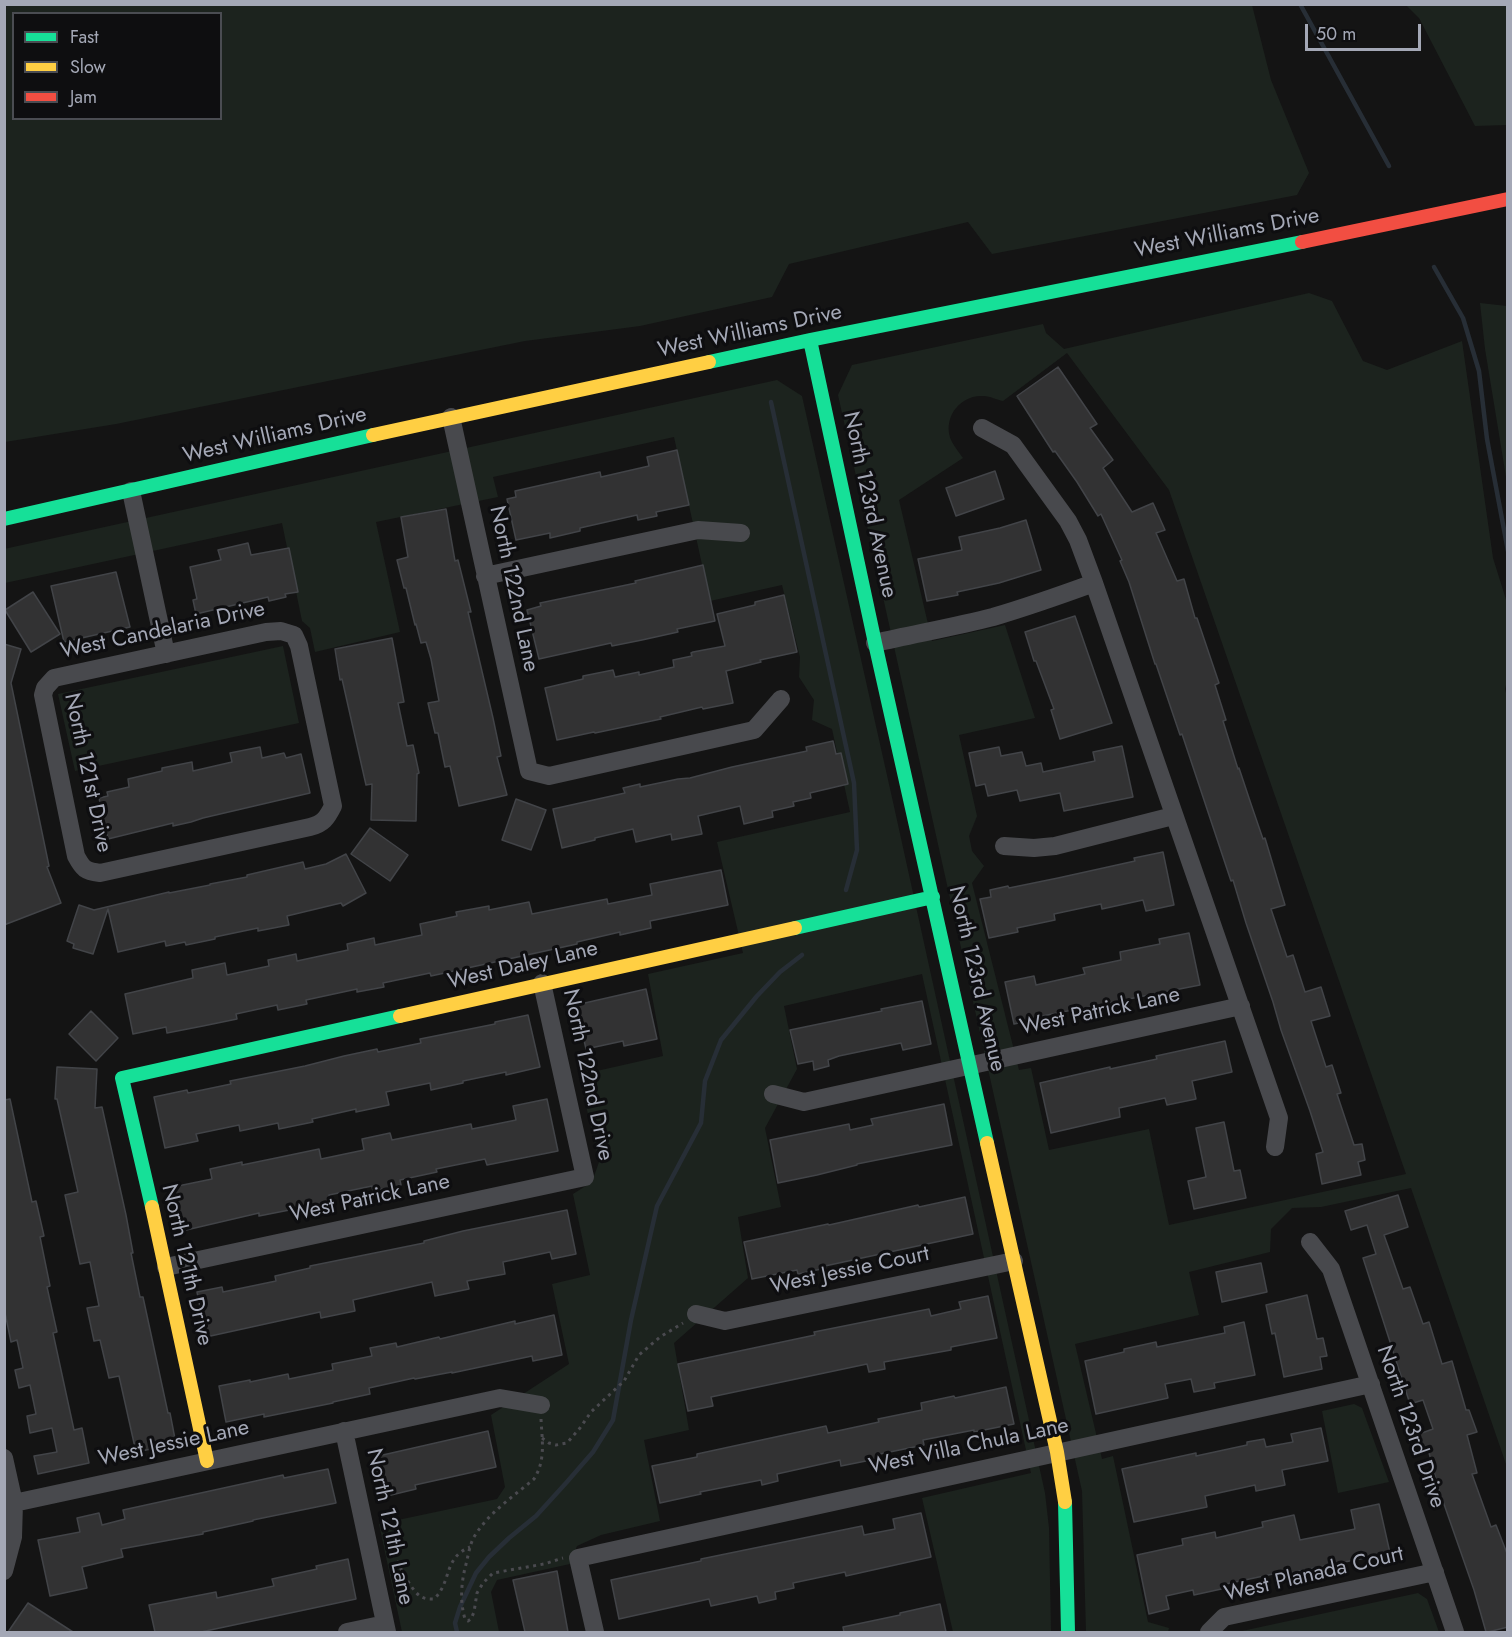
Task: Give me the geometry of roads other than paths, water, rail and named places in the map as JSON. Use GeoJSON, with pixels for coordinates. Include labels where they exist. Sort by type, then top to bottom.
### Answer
{"type":"FeatureCollection","features":[{"type":"Feature","properties":{"kind":"street","name":"West Williams Drive"},"geometry":{"type":"LineString","coordinates":[[4,519],[451,417],[810,339],[1508,199]]}},
{"type":"Feature","properties":{"kind":"street","name":"North 123rd Avenue"},"geometry":{"type":"LineString","coordinates":[[810,339],[875,643],[1057,1452],[1066,1508],[1068,1632]]}},
{"type":"Feature","properties":{"kind":"street","name":"North 122nd Lane"},"geometry":{"type":"LineString","coordinates":[[451,417],[529,771],[549,776],[754,730],[781,699]]}},
{"type":"Feature","properties":{"kind":"street"},"geometry":{"type":"LineString","coordinates":[[982,428],[1013,445],[1068,521],[1078,540],[1279,1118],[1275,1147]]}},
{"type":"Feature","properties":{"kind":"street"},"geometry":{"type":"LineString","coordinates":[[131,491],[166,654]]}},
{"type":"Feature","properties":{"kind":"street"},"geometry":{"type":"LineString","coordinates":[[485,576],[698,530],[741,533]]}},
{"type":"Feature","properties":{"kind":"street"},"geometry":{"type":"LineString","coordinates":[[875,643],[963,625],[1033,605],[1094,583]]}},
{"type":"Feature","properties":{"kind":"street","name":"West Candelaria Drive"},"geometry":{"type":"LineString","coordinates":[[45,688],[54,678],[266,632],[281,631],[294,635],[299,645],[333,806],[328,816],[319,825],[310,828],[100,873],[90,872],[82,867]]}},
{"type":"Feature","properties":{"kind":"street","name":"North 121st Drive"},"geometry":{"type":"LineString","coordinates":[[45,688],[43,695],[76,856],[82,867]]}},
{"type":"Feature","properties":{"kind":"street"},"geometry":{"type":"LineString","coordinates":[[1004,846],[1034,848],[1055,846],[1173,816]]}},
{"type":"Feature","properties":{"kind":"street","name":"West Daley Lane"},"geometry":{"type":"LineString","coordinates":[[122,1078],[933,897]]}},
{"type":"Feature","properties":{"kind":"street","name":"North 122nd Drive"},"geometry":{"type":"LineString","coordinates":[[542,983],[585,1177]]}},
{"type":"Feature","properties":{"kind":"street","name":"West Patrick Lane"},"geometry":{"type":"LineString","coordinates":[[773,1094],[804,1102],[1241,1006]]}},
{"type":"Feature","properties":{"kind":"street","name":"North 121th Drive"},"geometry":{"type":"LineString","coordinates":[[122,1078],[166,1267],[207,1461]]}},
{"type":"Feature","properties":{"kind":"street","name":"West Patrick Lane"},"geometry":{"type":"LineString","coordinates":[[166,1267],[585,1177]]}},
{"type":"Feature","properties":{"kind":"street","name":"North 123rd Drive"},"geometry":{"type":"LineString","coordinates":[[1310,1242],[1331,1269],[1455,1632]]}},
{"type":"Feature","properties":{"kind":"street","name":"West Jessie Court"},"geometry":{"type":"LineString","coordinates":[[696,1314],[725,1322],[1014,1261]]}},
{"type":"Feature","properties":{"kind":"street","name":"West Villa Chula Lane"},"geometry":{"type":"LineString","coordinates":[[595,1632],[578,1558],[1371,1384]]}},
{"type":"Feature","properties":{"kind":"street"},"geometry":{"type":"LineString","coordinates":[[344,1431],[500,1398],[541,1405]]}},
{"type":"Feature","properties":{"kind":"street","name":"West Jessie Lane"},"geometry":{"type":"LineString","coordinates":[[14,1503],[344,1431]]}},
{"type":"Feature","properties":{"kind":"street","name":"North 121th Lane"},"geometry":{"type":"LineString","coordinates":[[344,1431],[386,1628]]}},
{"type":"Feature","properties":{"kind":"street"},"geometry":{"type":"LineString","coordinates":[[4,1458],[14,1503],[13,1537],[4,1571]]}},
{"type":"Feature","properties":{"kind":"street","name":"West Planada Court"},"geometry":{"type":"LineString","coordinates":[[1209,1632],[1224,1617],[1435,1572]]}},
{"type":"Feature","properties":{"kind":"street"},"geometry":{"type":"LineString","coordinates":[[347,1632],[386,1628]]}},
{"type":"Feature","properties":{"kind":"waterway"},"geometry":{"type":"LineString","coordinates":[[1300,4],[1389,166]]}},
{"type":"Feature","properties":{"kind":"waterway"},"geometry":{"type":"LineString","coordinates":[[1434,267],[1463,318],[1479,371],[1487,439],[1508,551]]}},
{"type":"Feature","properties":{"kind":"waterway"},"geometry":{"type":"LineString","coordinates":[[771,402],[854,783],[857,850],[846,890]]}},
{"type":"Feature","properties":{"kind":"waterway"},"geometry":{"type":"LineString","coordinates":[[457,1632],[455,1623],[460,1607],[476,1573],[489,1557],[536,1516],[566,1483],[593,1452],[613,1420],[631,1320],[657,1206],[701,1123],[705,1081],[721,1040],[757,996],[780,972],[802,955]]}}]}
